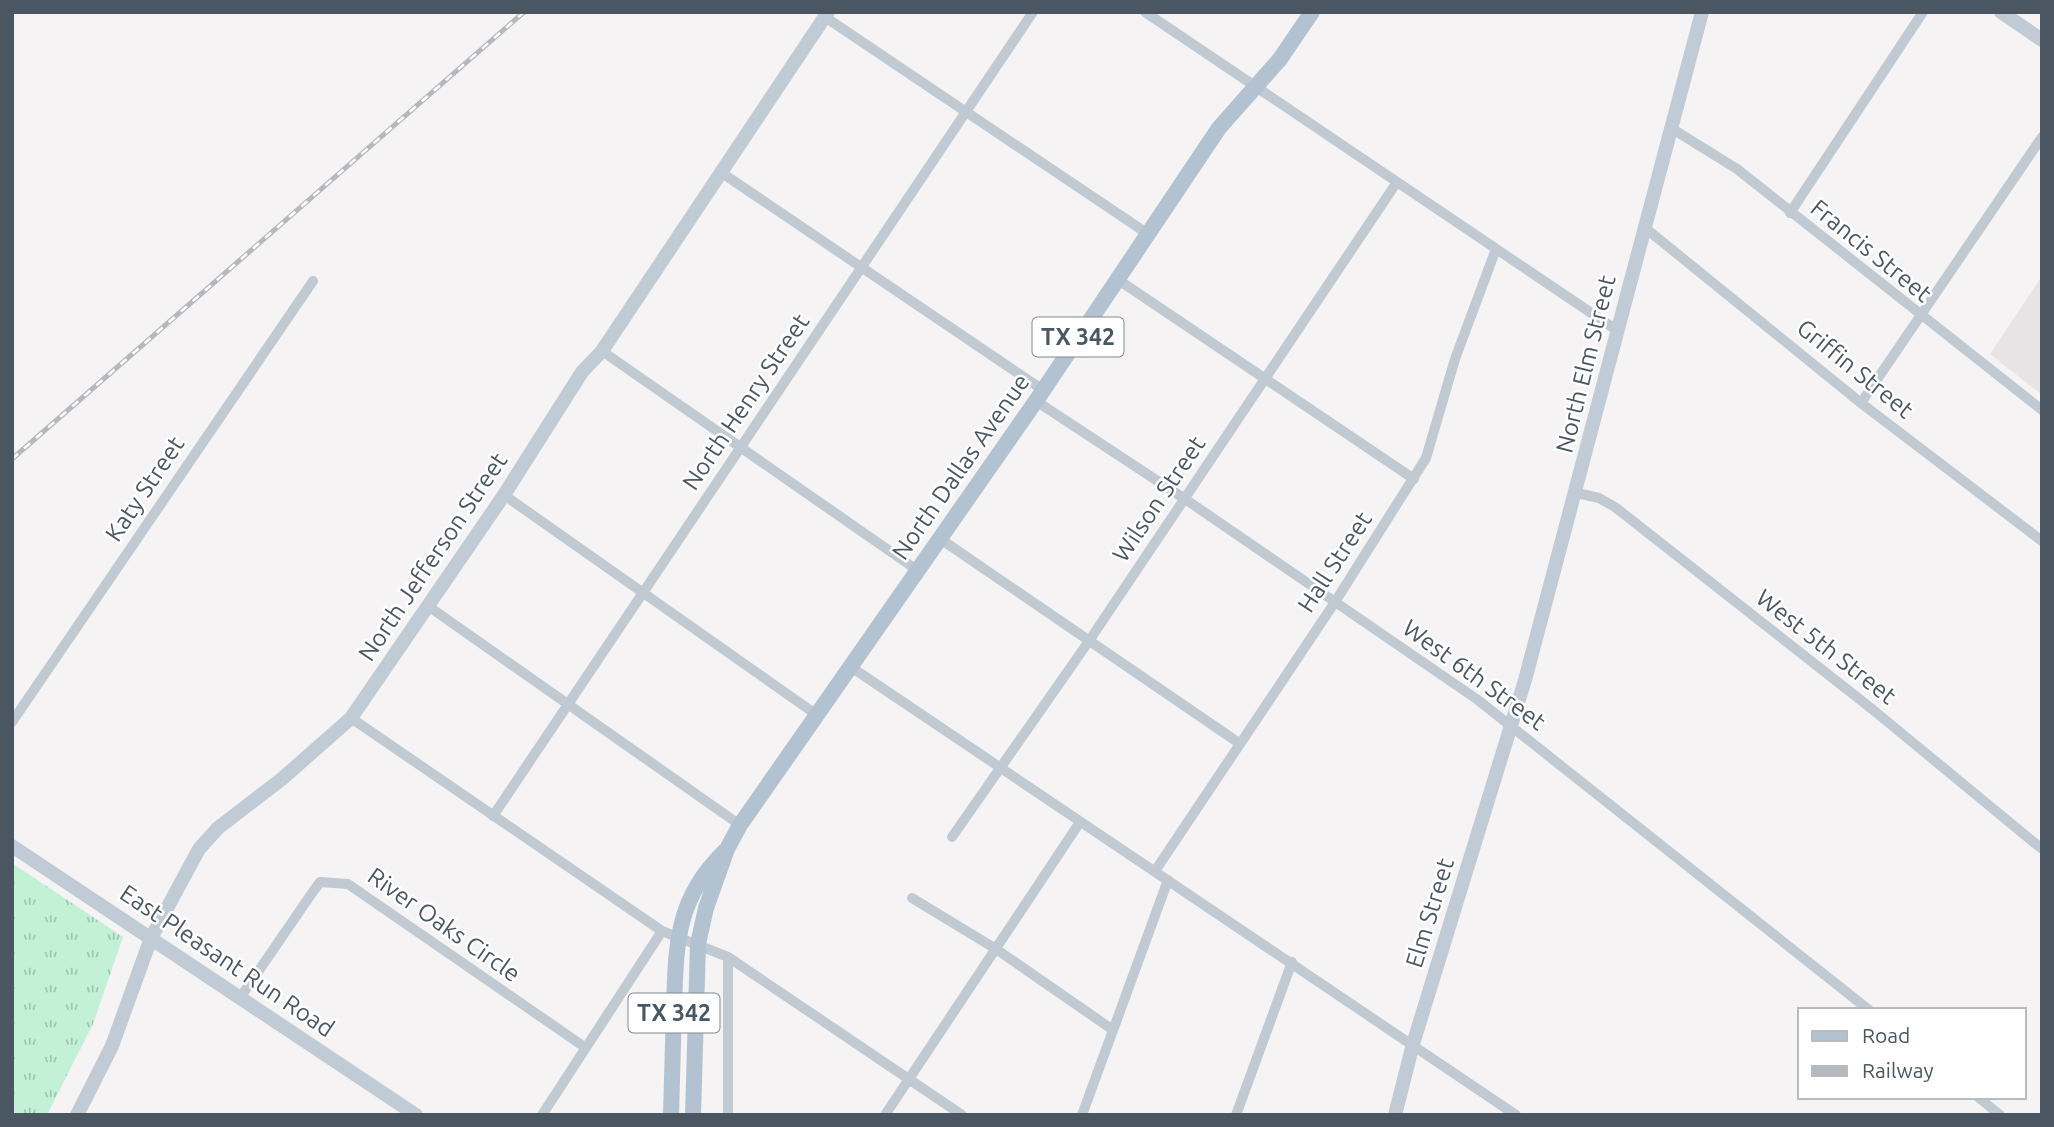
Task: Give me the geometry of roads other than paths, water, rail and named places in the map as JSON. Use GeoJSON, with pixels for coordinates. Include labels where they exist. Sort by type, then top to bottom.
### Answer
{"type":"FeatureCollection","features":[{"type":"Feature","properties":{"kind":"main road","name":"North Dallas Avenue"},"geometry":{"type":"LineString","coordinates":[[693,1115],[698,944],[706,908],[727,849],[740,825],[1040,396],[1219,128],[1280,59],[1312,12]]}},
{"type":"Feature","properties":{"kind":"main road","name":"North Dallas Avenue"},"geometry":{"type":"LineString","coordinates":[[671,1115],[669,935],[704,871],[727,849]]}},
{"type":"Feature","properties":{"kind":"street","name":"North Henry Street"},"geometry":{"type":"LineString","coordinates":[[493,816],[571,704],[861,267],[968,113],[1033,12]]}},
{"type":"Feature","properties":{"kind":"street"},"geometry":{"type":"LineString","coordinates":[[1145,12],[1618,331]]}},
{"type":"Feature","properties":{"kind":"street","name":"North Elm Street"},"geometry":{"type":"LineString","coordinates":[[1511,726],[1577,492],[1702,12]]}},
{"type":"Feature","properties":{"kind":"street"},"geometry":{"type":"LineString","coordinates":[[1790,213],[1923,12]]}},
{"type":"Feature","properties":{"kind":"street"},"geometry":{"type":"LineString","coordinates":[[2001,12],[2042,40]]}},
{"type":"Feature","properties":{"kind":"street"},"geometry":{"type":"LineString","coordinates":[[826,14],[1148,234]]}},
{"type":"Feature","properties":{"kind":"street","name":"North Jefferson Street"},"geometry":{"type":"LineString","coordinates":[[77,1115],[112,1046],[151,938],[187,867],[218,828],[283,778],[351,718],[503,495],[582,372],[602,351],[826,14]]}},
{"type":"Feature","properties":{"kind":"street","name":"Francis Street"},"geometry":{"type":"LineString","coordinates":[[1671,128],[1737,169],[1919,316],[2042,410]]}},
{"type":"Feature","properties":{"kind":"street"},"geometry":{"type":"LineString","coordinates":[[1861,403],[2042,137]]}},
{"type":"Feature","properties":{"kind":"street","name":"West 6th Street"},"geometry":{"type":"LineString","coordinates":[[722,173],[861,267],[1185,499],[1511,726],[1866,1008]]}},
{"type":"Feature","properties":{"kind":"street","name":"Wilson Street"},"geometry":{"type":"LineString","coordinates":[[952,837],[1089,641],[1397,182]]}},
{"type":"Feature","properties":{"kind":"street","name":"Griffin Street"},"geometry":{"type":"LineString","coordinates":[[1644,227],[1861,403],[2042,541]]}},
{"type":"Feature","properties":{"kind":"street","name":"Hall Street"},"geometry":{"type":"LineString","coordinates":[[1155,871],[1335,601],[1426,458],[1459,347],[1496,249]]}},
{"type":"Feature","properties":{"kind":"street"},"geometry":{"type":"LineString","coordinates":[[1117,279],[1414,479]]}},
{"type":"Feature","properties":{"kind":"street","name":"Katy Street"},"geometry":{"type":"LineString","coordinates":[[12,722],[313,281]]}},
{"type":"Feature","properties":{"kind":"street"},"geometry":{"type":"LineString","coordinates":[[602,351],[917,570]]}},
{"type":"Feature","properties":{"kind":"street","name":"West 5th Street"},"geometry":{"type":"LineString","coordinates":[[1577,492],[1599,498],[1615,507],[1872,709],[2042,849]]}},
{"type":"Feature","properties":{"kind":"street"},"geometry":{"type":"LineString","coordinates":[[503,495],[817,715]]}},
{"type":"Feature","properties":{"kind":"street"},"geometry":{"type":"LineString","coordinates":[[939,538],[1239,743]]}},
{"type":"Feature","properties":{"kind":"street"},"geometry":{"type":"LineString","coordinates":[[428,606],[740,825]]}},
{"type":"Feature","properties":{"kind":"street"},"geometry":{"type":"LineString","coordinates":[[850,667],[1516,1115]]}},
{"type":"Feature","properties":{"kind":"street"},"geometry":{"type":"LineString","coordinates":[[351,718],[669,935],[728,957],[962,1115]]}},
{"type":"Feature","properties":{"kind":"street","name":"Elm Street"},"geometry":{"type":"LineString","coordinates":[[1395,1115],[1413,1044],[1511,726]]}},
{"type":"Feature","properties":{"kind":"street"},"geometry":{"type":"LineString","coordinates":[[885,1115],[1080,822]]}},
{"type":"Feature","properties":{"kind":"street","name":"East Pleasant Run Road"},"geometry":{"type":"LineString","coordinates":[[12,846],[416,1115]]}},
{"type":"Feature","properties":{"kind":"street"},"geometry":{"type":"LineString","coordinates":[[1082,1115],[1168,880]]}},
{"type":"Feature","properties":{"kind":"street","name":"River Oaks Circle"},"geometry":{"type":"LineString","coordinates":[[240,998],[320,882],[332,881],[348,884],[586,1048]]}},
{"type":"Feature","properties":{"kind":"street"},"geometry":{"type":"LineString","coordinates":[[912,898],[996,949],[1113,1030]]}},
{"type":"Feature","properties":{"kind":"street"},"geometry":{"type":"LineString","coordinates":[[542,1115],[586,1048],[669,935]]}},
{"type":"Feature","properties":{"kind":"street"},"geometry":{"type":"LineString","coordinates":[[728,957],[728,1115]]}},
{"type":"Feature","properties":{"kind":"street"},"geometry":{"type":"LineString","coordinates":[[1236,1115],[1292,962]]}},
{"type":"Feature","properties":{"kind":"street"},"geometry":{"type":"LineString","coordinates":[[1980,1099],[2000,1115]]}},
{"type":"Feature","properties":{"kind":"railway"},"geometry":{"type":"LineString","coordinates":[[12,459],[524,12]]}}]}
